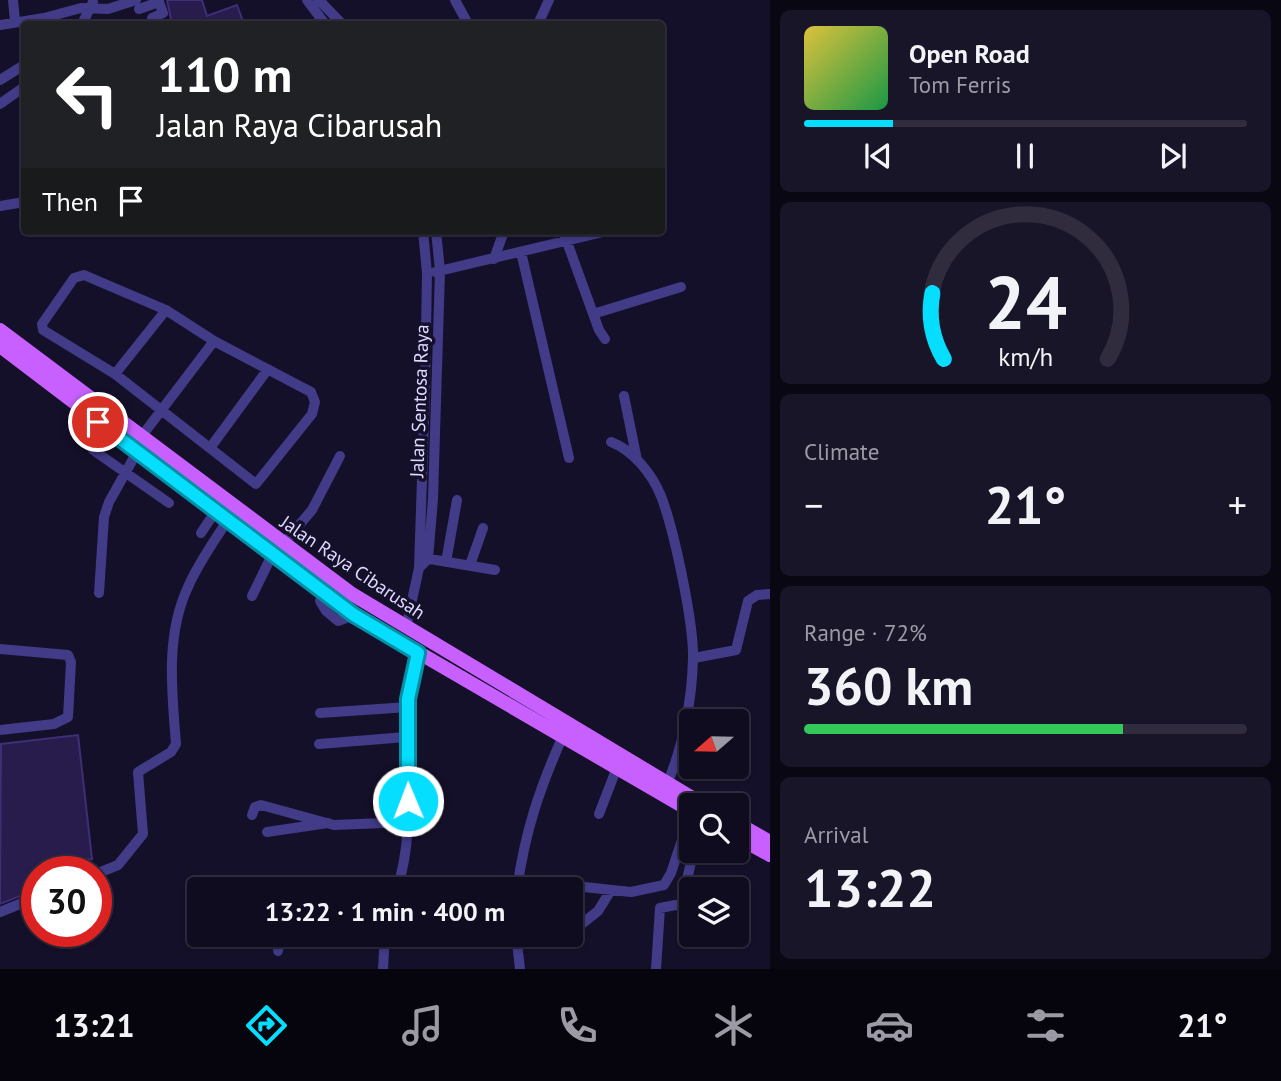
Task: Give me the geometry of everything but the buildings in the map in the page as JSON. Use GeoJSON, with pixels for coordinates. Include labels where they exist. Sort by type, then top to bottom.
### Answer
{"type":"FeatureCollection","features":[{"type":"Feature","properties":{"kind":"main road","name":"Jalan Raya Cibarusah"},"geometry":{"type":"LineString","coordinates":[[0,330],[283,544],[406,628],[683,793]]}},
{"type":"Feature","properties":{"kind":"main road","name":"Jalan Raya Cibarusah"},"geometry":{"type":"LineString","coordinates":[[0,346],[354,615],[679,805]]}},
{"type":"Feature","properties":{"kind":"main road"},"geometry":{"type":"LineString","coordinates":[[749,830],[770,842]]}},
{"type":"Feature","properties":{"kind":"main road"},"geometry":{"type":"LineString","coordinates":[[749,844],[770,855]]}},
{"type":"Feature","properties":{"kind":"street"},"geometry":{"type":"LineString","coordinates":[[13,0],[15,22]]}},
{"type":"Feature","properties":{"kind":"street"},"geometry":{"type":"LineString","coordinates":[[307,0],[323,21]]}},
{"type":"Feature","properties":{"kind":"street"},"geometry":{"type":"LineString","coordinates":[[319,0],[339,21]]}},
{"type":"Feature","properties":{"kind":"street"},"geometry":{"type":"LineString","coordinates":[[456,0],[466,21]]}},
{"type":"Feature","properties":{"kind":"street"},"geometry":{"type":"LineString","coordinates":[[539,21],[549,0]]}},
{"type":"Feature","properties":{"kind":"street"},"geometry":{"type":"LineString","coordinates":[[0,25],[93,3],[108,9],[159,1],[163,13],[152,18]]}},
{"type":"Feature","properties":{"kind":"street"},"geometry":{"type":"LineString","coordinates":[[84,21],[93,3]]}},
{"type":"Feature","properties":{"kind":"street"},"geometry":{"type":"LineString","coordinates":[[0,79],[21,67]]}},
{"type":"Feature","properties":{"kind":"street"},"geometry":{"type":"LineString","coordinates":[[0,104],[21,89]]}},
{"type":"Feature","properties":{"kind":"street"},"geometry":{"type":"LineString","coordinates":[[0,206],[21,202]]}},
{"type":"Feature","properties":{"kind":"street","name":"Jalan Sentosa Raya"},"geometry":{"type":"LineString","coordinates":[[422,561],[427,273],[423,235]]}},
{"type":"Feature","properties":{"kind":"street","name":"Jalan Sentosa Raya"},"geometry":{"type":"LineString","coordinates":[[406,628],[433,499],[440,271],[436,235]]}},
{"type":"Feature","properties":{"kind":"street"},"geometry":{"type":"LineString","coordinates":[[494,259],[502,235]]}},
{"type":"Feature","properties":{"kind":"street"},"geometry":{"type":"LineString","coordinates":[[427,273],[521,252],[564,235],[605,339]]}},
{"type":"Feature","properties":{"kind":"street"},"geometry":{"type":"LineString","coordinates":[[521,252],[569,458]]}},
{"type":"Feature","properties":{"kind":"street"},"geometry":{"type":"LineString","coordinates":[[84,275],[166,310],[214,341],[311,392],[315,402],[312,414],[256,484],[115,374],[43,330],[42,324],[74,278],[84,275]]}},
{"type":"Feature","properties":{"kind":"street"},"geometry":{"type":"LineString","coordinates":[[593,314],[681,287]]}},
{"type":"Feature","properties":{"kind":"street"},"geometry":{"type":"LineString","coordinates":[[115,374],[166,310]]}},
{"type":"Feature","properties":{"kind":"street"},"geometry":{"type":"LineString","coordinates":[[141,437],[214,341]]}},
{"type":"Feature","properties":{"kind":"street"},"geometry":{"type":"LineString","coordinates":[[210,448],[268,369]]}},
{"type":"Feature","properties":{"kind":"street"},"geometry":{"type":"LineString","coordinates":[[624,396],[637,460]]}},
{"type":"Feature","properties":{"kind":"street"},"geometry":{"type":"LineString","coordinates":[[611,442],[625,448],[637,460],[660,495],[690,619],[694,658],[687,709]]}},
{"type":"Feature","properties":{"kind":"street"},"geometry":{"type":"LineString","coordinates":[[93,450],[169,503]]}},
{"type":"Feature","properties":{"kind":"street"},"geometry":{"type":"LineString","coordinates":[[99,593],[104,517],[137,452]]}},
{"type":"Feature","properties":{"kind":"street"},"geometry":{"type":"LineString","coordinates":[[283,544],[312,510],[340,456]]}},
{"type":"Feature","properties":{"kind":"street"},"geometry":{"type":"LineString","coordinates":[[446,562],[457,500]]}},
{"type":"Feature","properties":{"kind":"street"},"geometry":{"type":"LineString","coordinates":[[201,533],[215,512]]}},
{"type":"Feature","properties":{"kind":"street"},"geometry":{"type":"LineString","coordinates":[[112,867],[118,864],[143,834],[138,772],[170,752],[176,744],[173,651],[183,601],[203,559],[227,521]]}},
{"type":"Feature","properties":{"kind":"street"},"geometry":{"type":"LineString","coordinates":[[470,565],[482,528]]}},
{"type":"Feature","properties":{"kind":"street"},"geometry":{"type":"LineString","coordinates":[[252,596],[272,555]]}},
{"type":"Feature","properties":{"kind":"street"},"geometry":{"type":"LineString","coordinates":[[422,561],[495,569]]}},
{"type":"Feature","properties":{"kind":"street"},"geometry":{"type":"LineString","coordinates":[[694,658],[736,650],[748,601],[757,595],[770,594]]}},
{"type":"Feature","properties":{"kind":"street"},"geometry":{"type":"LineString","coordinates":[[0,649],[57,652],[68,655],[71,662],[68,717],[54,724],[0,730]]}},
{"type":"Feature","properties":{"kind":"street"},"geometry":{"type":"LineString","coordinates":[[400,877],[406,856],[408,822],[408,707],[418,653]]}},
{"type":"Feature","properties":{"kind":"street"},"geometry":{"type":"LineString","coordinates":[[320,713],[408,707]]}},
{"type":"Feature","properties":{"kind":"street"},"geometry":{"type":"LineString","coordinates":[[319,744],[406,737]]}},
{"type":"Feature","properties":{"kind":"street"},"geometry":{"type":"LineString","coordinates":[[519,877],[526,833],[540,787],[562,738]]}},
{"type":"Feature","properties":{"kind":"street"},"geometry":{"type":"LineString","coordinates":[[667,784],[679,741]]}},
{"type":"Feature","properties":{"kind":"street"},"geometry":{"type":"LineString","coordinates":[[599,814],[616,770]]}},
{"type":"Feature","properties":{"kind":"street"},"geometry":{"type":"LineString","coordinates":[[252,815],[255,807],[268,806],[328,823]]}},
{"type":"Feature","properties":{"kind":"street"},"geometry":{"type":"LineString","coordinates":[[267,832],[328,823],[408,822]]}},
{"type":"Feature","properties":{"kind":"street"},"geometry":{"type":"LineString","coordinates":[[583,887],[639,891],[664,885],[679,849]]}},
{"type":"Feature","properties":{"kind":"street"},"geometry":{"type":"LineString","coordinates":[[656,969],[660,908],[681,904],[691,863]]}},
{"type":"Feature","properties":{"kind":"street"},"geometry":{"type":"LineString","coordinates":[[583,923],[598,911],[611,890]]}},
{"type":"Feature","properties":{"kind":"street"},"geometry":{"type":"LineString","coordinates":[[0,912],[21,903]]}},
{"type":"Feature","properties":{"kind":"street"},"geometry":{"type":"LineString","coordinates":[[278,947],[278,951]]}},
{"type":"Feature","properties":{"kind":"street"},"geometry":{"type":"LineString","coordinates":[[383,969],[384,947]]}},
{"type":"Feature","properties":{"kind":"street"},"geometry":{"type":"LineString","coordinates":[[517,947],[520,969]]}},
{"type":"Feature","properties":{"kind":"route"},"geometry":{"type":"LineString","coordinates":[[98,422],[354,615],[418,653],[408,699],[408,801]]}}]}
